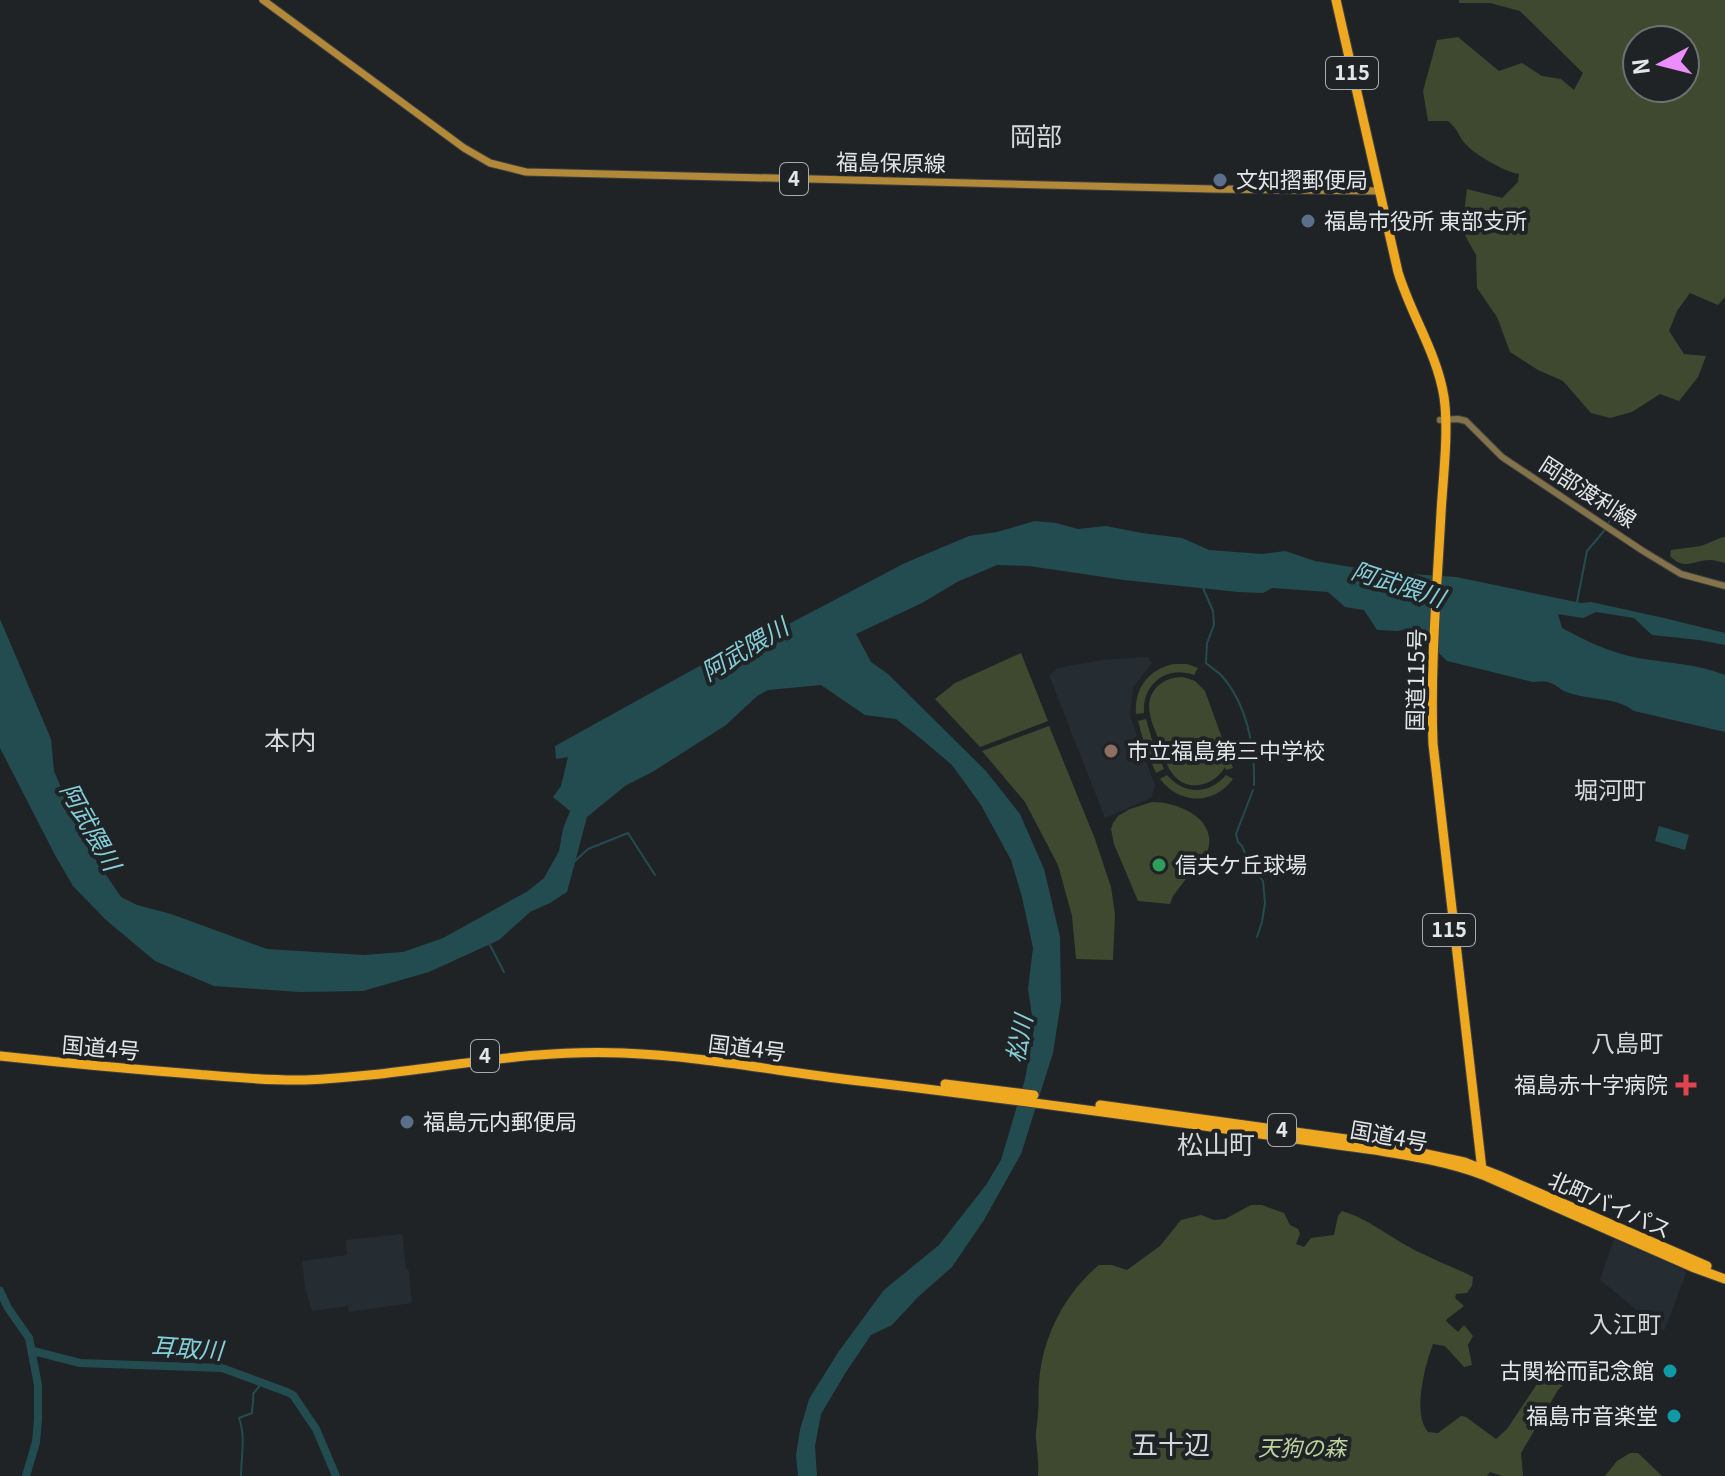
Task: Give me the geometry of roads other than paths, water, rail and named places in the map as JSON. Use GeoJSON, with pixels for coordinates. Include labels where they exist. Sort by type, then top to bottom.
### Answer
{"type":"FeatureCollection","features":[{"type":"Feature","properties":{"kind":"highway","name":"国道115号"},"geometry":{"type":"LineString","coordinates":[[1336,0],[1377,191],[1402,286],[1440,378],[1443,420],[1430,688],[1433,744],[1479,1170]]}},
{"type":"Feature","properties":{"kind":"highway","name":"国道4号"},"geometry":{"type":"LineString","coordinates":[[0,1054],[302,1075],[536,1050],[628,1047],[1080,1105],[1132,1117],[1375,1150],[1479,1170]]}},
{"type":"Feature","properties":{"kind":"highway","name":"北町バイパス"},"geometry":{"type":"LineString","coordinates":[[1479,1170],[1725,1273]]}},
{"type":"Feature","properties":{"kind":"highway","name":"北町バイパス"},"geometry":{"type":"LineString","coordinates":[[1479,1170],[1613,1234],[1725,1279]]}},
{"type":"Feature","properties":{"kind":"main road","name":"福島保原線"},"geometry":{"type":"LineString","coordinates":[[263,0],[464,148],[498,166],[526,172],[1377,191]]}},
{"type":"Feature","properties":{"kind":"main road","name":"岡部渡利線"},"geometry":{"type":"LineString","coordinates":[[1443,420],[1466,421],[1502,457],[1681,574],[1725,586]]}},
{"type":"Feature","properties":{"kind":"water","name":"阿武隈川"},"geometry":{"type":"Polygon","coordinates":[[[1035,521],[1078,529],[1106,526],[1182,538],[1209,550],[1262,554],[1285,551],[1315,561],[1381,572],[1456,577],[1581,603],[1591,602],[1725,633],[1725,645],[1652,635],[1634,618],[1596,612],[1583,618],[1558,614],[1562,628],[1608,650],[1704,668],[1725,675],[1725,732],[1634,711],[1610,701],[1573,694],[1549,683],[1447,661],[1414,628],[1377,630],[1364,610],[1345,607],[1328,592],[1272,588],[1263,593],[1238,592],[1029,566],[997,565],[856,634],[871,662],[888,674],[986,771],[1020,814],[1044,869],[1060,937],[1061,1002],[1053,1053],[1021,1154],[984,1220],[952,1267],[892,1325],[871,1335],[846,1372],[821,1414],[815,1446],[817,1476],[798,1476],[796,1455],[809,1399],[839,1351],[884,1290],[939,1245],[986,1185],[1001,1160],[1025,1079],[1034,1029],[1028,989],[1033,948],[1022,897],[1011,860],[981,805],[952,765],[896,719],[865,715],[821,685],[768,690],[757,696],[726,725],[625,786],[587,817],[567,892],[530,912],[499,940],[429,972],[363,991],[300,992],[214,986],[155,961],[106,920],[73,886],[0,748],[0,619],[51,739],[54,771],[85,844],[121,897],[267,949],[364,955],[403,952],[443,938],[528,891],[544,878],[559,851],[570,811],[553,797],[561,786],[568,757],[556,759],[555,746],[714,658],[747,646],[905,563],[969,536],[1035,521]]]}},
{"type":"Feature","properties":{"kind":"water"},"geometry":{"type":"Polygon","coordinates":[[[1659,826],[1689,835],[1685,850],[1655,841],[1659,826]]]}},
{"type":"Feature","properties":{"kind":"waterway"},"geometry":{"type":"LineString","coordinates":[[1577,602],[1587,551],[1614,513]]}},
{"type":"Feature","properties":{"kind":"waterway"},"geometry":{"type":"LineString","coordinates":[[1203,588],[1213,611],[1214,625],[1207,643],[1206,663],[1230,686],[1243,713],[1251,741],[1254,785]]}},
{"type":"Feature","properties":{"kind":"waterway"},"geometry":{"type":"LineString","coordinates":[[1253,790],[1236,834],[1249,863],[1263,881],[1265,903],[1257,937]]}},
{"type":"Feature","properties":{"kind":"waterway"},"geometry":{"type":"LineString","coordinates":[[575,861],[588,849],[628,833],[655,875]]}},
{"type":"Feature","properties":{"kind":"waterway"},"geometry":{"type":"LineString","coordinates":[[490,945],[504,972]]}},
{"type":"Feature","properties":{"kind":"waterway"},"geometry":{"type":"LineString","coordinates":[[0,1291],[29,1338],[38,1385],[36,1442],[26,1476]]}},
{"type":"Feature","properties":{"kind":"waterway","name":"耳取川"},"geometry":{"type":"LineString","coordinates":[[33,1351],[80,1363],[222,1368],[287,1392],[293,1395],[316,1429],[336,1476]]}},
{"type":"Feature","properties":{"kind":"waterway"},"geometry":{"type":"LineString","coordinates":[[241,1476],[243,1439],[239,1418],[252,1413],[253,1394],[262,1383]]}},
{"type":"Feature","properties":{"kind":"place","name":"文知摺郵便局"},"geometry":{"type":"Point","coordinates":[1220,180]}},
{"type":"Feature","properties":{"kind":"place","name":"福島市役所 東部支所"},"geometry":{"type":"Point","coordinates":[1308,221]}},
{"type":"Feature","properties":{"kind":"place","name":"市立福島第三中学校"},"geometry":{"type":"Point","coordinates":[1111,751]}},
{"type":"Feature","properties":{"kind":"place","name":"信夫ケ丘球場"},"geometry":{"type":"Point","coordinates":[1159,865]}},
{"type":"Feature","properties":{"kind":"place","name":"福島赤十字病院"},"geometry":{"type":"Point","coordinates":[1686,1085]}},
{"type":"Feature","properties":{"kind":"place","name":"福島元内郵便局"},"geometry":{"type":"Point","coordinates":[407,1122]}},
{"type":"Feature","properties":{"kind":"place","name":"古関裕而記念館"},"geometry":{"type":"Point","coordinates":[1670,1371]}},
{"type":"Feature","properties":{"kind":"place","name":"福島市音楽堂"},"geometry":{"type":"Point","coordinates":[1674,1416]}},
{"type":"Feature","properties":{"kind":"district","name":"岡部"},"geometry":{"type":"Point","coordinates":[1036,137]}},
{"type":"Feature","properties":{"kind":"district","name":"本内"},"geometry":{"type":"Point","coordinates":[290,741]}},
{"type":"Feature","properties":{"kind":"district","name":"堀河町"},"geometry":{"type":"Point","coordinates":[1610,791]}},
{"type":"Feature","properties":{"kind":"district","name":"八島町"},"geometry":{"type":"Point","coordinates":[1627,1044]}},
{"type":"Feature","properties":{"kind":"district","name":"松山町"},"geometry":{"type":"Point","coordinates":[1216,1145]}},
{"type":"Feature","properties":{"kind":"district","name":"入江町"},"geometry":{"type":"Point","coordinates":[1625,1325]}},
{"type":"Feature","properties":{"kind":"district","name":"五十辺"},"geometry":{"type":"Point","coordinates":[1171,1445]}},
{"type":"Feature","properties":{"kind":"water label","name":"松川"},"geometry":{"type":"Point","coordinates":[1020,1039]}},
{"type":"Feature","properties":{"kind":"park label","name":"天狗の森"},"geometry":{"type":"Point","coordinates":[1302,1448]}}]}
